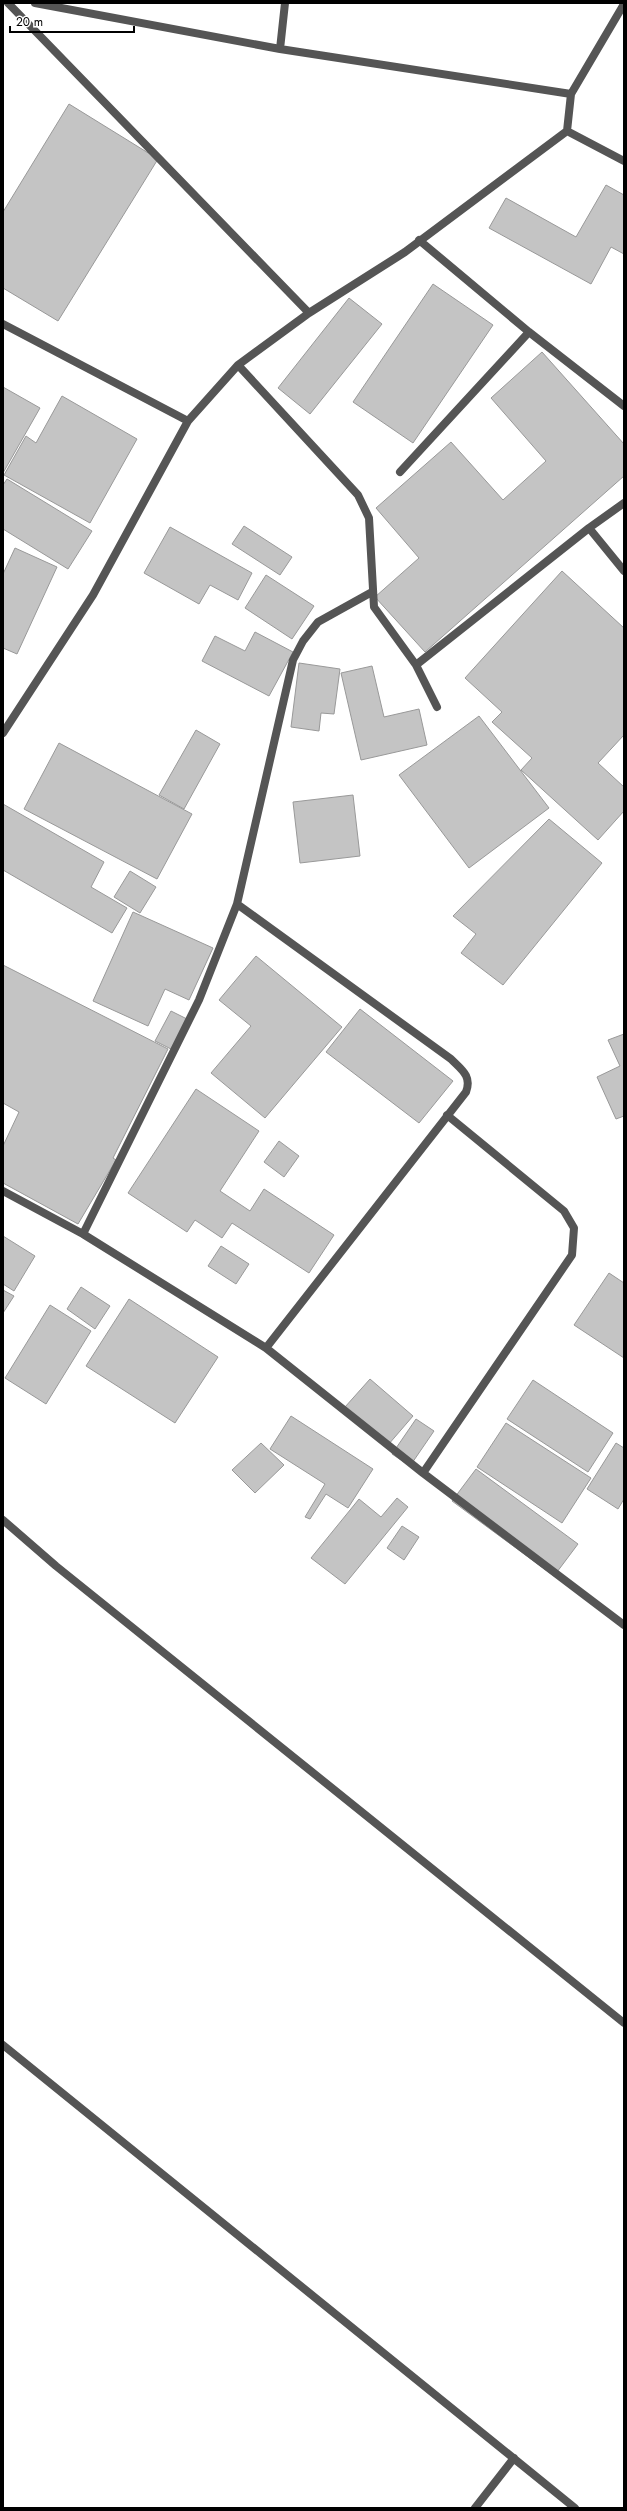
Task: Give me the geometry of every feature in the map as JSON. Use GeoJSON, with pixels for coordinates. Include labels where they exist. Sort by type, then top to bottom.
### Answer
{"type":"FeatureCollection","features":[{"type":"Feature","properties":{"kind":"street"},"geometry":{"type":"LineString","coordinates":[[8,3],[309,313]]}},
{"type":"Feature","properties":{"kind":"street"},"geometry":{"type":"LineString","coordinates":[[35,3],[280,50],[571,94]]}},
{"type":"Feature","properties":{"kind":"street"},"geometry":{"type":"LineString","coordinates":[[280,50],[285,3]]}},
{"type":"Feature","properties":{"kind":"street"},"geometry":{"type":"LineString","coordinates":[[3,733],[93,595],[188,421],[238,364],[309,313],[405,252],[419,240],[567,131],[571,94],[623,6]]}},
{"type":"Feature","properties":{"kind":"street"},"geometry":{"type":"LineString","coordinates":[[567,131],[624,161]]}},
{"type":"Feature","properties":{"kind":"street"},"geometry":{"type":"LineString","coordinates":[[419,240],[529,332],[624,406]]}},
{"type":"Feature","properties":{"kind":"street"},"geometry":{"type":"LineString","coordinates":[[3,324],[188,421]]}},
{"type":"Feature","properties":{"kind":"street"},"geometry":{"type":"LineString","coordinates":[[400,472],[529,332]]}},
{"type":"Feature","properties":{"kind":"street"},"geometry":{"type":"LineString","coordinates":[[238,364],[358,495],[369,518],[374,607],[416,665],[437,707]]}},
{"type":"Feature","properties":{"kind":"street"},"geometry":{"type":"LineString","coordinates":[[416,665],[588,528],[624,503]]}},
{"type":"Feature","properties":{"kind":"street"},"geometry":{"type":"LineString","coordinates":[[588,528],[624,571]]}},
{"type":"Feature","properties":{"kind":"street"},"geometry":{"type":"LineString","coordinates":[[83,1234],[199,1000],[237,904],[293,660],[303,641],[318,622],[372,592]]}},
{"type":"Feature","properties":{"kind":"street"},"geometry":{"type":"LineString","coordinates":[[237,904],[451,1059],[467,1075],[469,1083],[466,1092],[266,1348]]}},
{"type":"Feature","properties":{"kind":"street"},"geometry":{"type":"LineString","coordinates":[[423,1473],[572,1254],[574,1228],[564,1211],[447,1115]]}},
{"type":"Feature","properties":{"kind":"street"},"geometry":{"type":"LineString","coordinates":[[3,1191],[83,1234],[266,1348],[423,1473],[624,1625]]}},
{"type":"Feature","properties":{"kind":"street"},"geometry":{"type":"LineString","coordinates":[[3,1520],[56,1566],[624,2023]]}},
{"type":"Feature","properties":{"kind":"street"},"geometry":{"type":"LineString","coordinates":[[3,2045],[575,2508]]}},
{"type":"Feature","properties":{"kind":"street"},"geometry":{"type":"LineString","coordinates":[[475,2508],[514,2458]]}},
{"type":"Feature","properties":{"kind":"building"},"geometry":{"type":"Polygon","coordinates":[[[69,104],[158,159],[58,321],[3,288],[3,212],[69,104]]]}},
{"type":"Feature","properties":{"kind":"building"},"geometry":{"type":"Polygon","coordinates":[[[606,185],[624,195],[624,254],[611,247],[591,284],[489,228],[506,198],[576,237],[606,185]]]}},
{"type":"Feature","properties":{"kind":"building"},"geometry":{"type":"Polygon","coordinates":[[[433,284],[493,325],[413,443],[353,402],[433,284]]]}},
{"type":"Feature","properties":{"kind":"building"},"geometry":{"type":"Polygon","coordinates":[[[349,298],[382,324],[310,414],[278,388],[349,298]]]}},
{"type":"Feature","properties":{"kind":"building"},"geometry":{"type":"Polygon","coordinates":[[[542,352],[624,444],[624,476],[425,652],[375,597],[419,558],[376,508],[451,442],[503,500],[546,461],[491,398],[542,352]]]}},
{"type":"Feature","properties":{"kind":"building"},"geometry":{"type":"Polygon","coordinates":[[[3,387],[40,408],[3,473],[3,387]]]}},
{"type":"Feature","properties":{"kind":"building"},"geometry":{"type":"Polygon","coordinates":[[[62,396],[137,439],[90,523],[4,475],[26,436],[36,443],[62,396]]]}},
{"type":"Feature","properties":{"kind":"building"},"geometry":{"type":"Polygon","coordinates":[[[7,479],[92,531],[68,569],[3,529],[3,485],[7,479]]]}},
{"type":"Feature","properties":{"kind":"building"},"geometry":{"type":"Polygon","coordinates":[[[244,526],[292,557],[280,575],[232,544],[244,526]]]}},
{"type":"Feature","properties":{"kind":"building"},"geometry":{"type":"Polygon","coordinates":[[[170,527],[252,573],[238,600],[210,585],[199,604],[144,573],[170,527]]]}},
{"type":"Feature","properties":{"kind":"building"},"geometry":{"type":"Polygon","coordinates":[[[15,548],[57,567],[17,654],[3,648],[3,574],[15,548]]]}},
{"type":"Feature","properties":{"kind":"building"},"geometry":{"type":"Polygon","coordinates":[[[562,571],[624,628],[624,735],[598,763],[624,787],[624,811],[598,840],[521,770],[532,758],[492,722],[502,712],[465,678],[562,571]]]}},
{"type":"Feature","properties":{"kind":"building"},"geometry":{"type":"Polygon","coordinates":[[[266,575],[314,606],[292,639],[245,608],[266,575]]]}},
{"type":"Feature","properties":{"kind":"building"},"geometry":{"type":"Polygon","coordinates":[[[255,632],[293,652],[269,696],[202,661],[215,636],[245,651],[255,632]]]}},
{"type":"Feature","properties":{"kind":"building"},"geometry":{"type":"Polygon","coordinates":[[[299,663],[340,669],[334,714],[321,713],[319,731],[291,727],[299,663]]]}},
{"type":"Feature","properties":{"kind":"building"},"geometry":{"type":"Polygon","coordinates":[[[372,666],[384,717],[419,709],[427,745],[361,760],[341,673],[372,666]]]}},
{"type":"Feature","properties":{"kind":"building"},"geometry":{"type":"Polygon","coordinates":[[[479,716],[549,808],[469,868],[399,775],[479,716]]]}},
{"type":"Feature","properties":{"kind":"building"},"geometry":{"type":"Polygon","coordinates":[[[196,730],[220,744],[184,809],[159,795],[196,730]]]}},
{"type":"Feature","properties":{"kind":"building"},"geometry":{"type":"Polygon","coordinates":[[[59,743],[192,814],[157,879],[24,809],[59,743]]]}},
{"type":"Feature","properties":{"kind":"building"},"geometry":{"type":"Polygon","coordinates":[[[353,795],[360,856],[300,863],[293,802],[353,795]]]}},
{"type":"Feature","properties":{"kind":"building"},"geometry":{"type":"Polygon","coordinates":[[[3,804],[104,862],[91,887],[127,908],[112,933],[3,870],[3,804]]]}},
{"type":"Feature","properties":{"kind":"building"},"geometry":{"type":"Polygon","coordinates":[[[549,819],[602,863],[503,985],[461,953],[476,934],[453,916],[549,819]]]}},
{"type":"Feature","properties":{"kind":"building"},"geometry":{"type":"Polygon","coordinates":[[[130,871],[156,887],[140,913],[114,897],[130,871]]]}},
{"type":"Feature","properties":{"kind":"building"},"geometry":{"type":"Polygon","coordinates":[[[133,912],[213,948],[189,1000],[165,989],[148,1026],[93,1001],[133,912]]]}},
{"type":"Feature","properties":{"kind":"building"},"geometry":{"type":"Polygon","coordinates":[[[256,956],[342,1027],[265,1118],[211,1073],[251,1026],[219,1000],[256,956]]]}},
{"type":"Feature","properties":{"kind":"building"},"geometry":{"type":"Polygon","coordinates":[[[3,965],[168,1049],[113,1158],[116,1160],[78,1224],[3,1183],[3,1146],[19,1112],[3,1103],[3,965]]]}},
{"type":"Feature","properties":{"kind":"building"},"geometry":{"type":"Polygon","coordinates":[[[360,1009],[453,1081],[419,1123],[326,1052],[360,1009]]]}},
{"type":"Feature","properties":{"kind":"building"},"geometry":{"type":"Polygon","coordinates":[[[171,1011],[187,1019],[171,1049],[155,1041],[171,1011]]]}},
{"type":"Feature","properties":{"kind":"building"},"geometry":{"type":"Polygon","coordinates":[[[624,1034],[624,1116],[616,1119],[597,1077],[620,1066],[608,1040],[624,1034]]]}},
{"type":"Feature","properties":{"kind":"building"},"geometry":{"type":"Polygon","coordinates":[[[196,1089],[259,1131],[220,1191],[250,1211],[264,1189],[334,1235],[309,1273],[232,1223],[222,1238],[195,1220],[187,1232],[128,1193],[196,1089]]]}},
{"type":"Feature","properties":{"kind":"building"},"geometry":{"type":"Polygon","coordinates":[[[279,1141],[299,1156],[284,1177],[264,1162],[279,1141]]]}},
{"type":"Feature","properties":{"kind":"building"},"geometry":{"type":"Polygon","coordinates":[[[3,1236],[35,1256],[14,1291],[3,1284],[3,1236]]]}},
{"type":"Feature","properties":{"kind":"building"},"geometry":{"type":"Polygon","coordinates":[[[221,1246],[249,1264],[236,1284],[208,1266],[221,1246]]]}},
{"type":"Feature","properties":{"kind":"building"},"geometry":{"type":"Polygon","coordinates":[[[609,1273],[624,1283],[624,1358],[574,1325],[609,1273]]]}},
{"type":"Feature","properties":{"kind":"building"},"geometry":{"type":"Polygon","coordinates":[[[81,1287],[110,1306],[95,1329],[67,1309],[81,1287]]]}},
{"type":"Feature","properties":{"kind":"building"},"geometry":{"type":"Polygon","coordinates":[[[3,1290],[14,1296],[3,1313],[3,1290]]]}},
{"type":"Feature","properties":{"kind":"building"},"geometry":{"type":"Polygon","coordinates":[[[129,1299],[218,1357],[175,1423],[86,1366],[129,1299]]]}},
{"type":"Feature","properties":{"kind":"building"},"geometry":{"type":"Polygon","coordinates":[[[50,1305],[91,1331],[46,1404],[5,1378],[50,1305]]]}},
{"type":"Feature","properties":{"kind":"building"},"geometry":{"type":"Polygon","coordinates":[[[370,1379],[413,1416],[388,1445],[345,1407],[370,1379]]]}},
{"type":"Feature","properties":{"kind":"building"},"geometry":{"type":"Polygon","coordinates":[[[533,1380],[613,1433],[588,1472],[507,1419],[533,1380]]]}},
{"type":"Feature","properties":{"kind":"building"},"geometry":{"type":"Polygon","coordinates":[[[291,1416],[373,1469],[348,1508],[326,1494],[310,1519],[305,1517],[325,1484],[270,1449],[291,1416]]]}},
{"type":"Feature","properties":{"kind":"building"},"geometry":{"type":"Polygon","coordinates":[[[416,1419],[434,1431],[410,1466],[392,1454],[416,1419]]]}},
{"type":"Feature","properties":{"kind":"building"},"geometry":{"type":"Polygon","coordinates":[[[506,1423],[591,1478],[562,1523],[477,1467],[506,1423]]]}},
{"type":"Feature","properties":{"kind":"building"},"geometry":{"type":"Polygon","coordinates":[[[261,1443],[284,1465],[255,1493],[232,1470],[261,1443]]]}},
{"type":"Feature","properties":{"kind":"building"},"geometry":{"type":"Polygon","coordinates":[[[616,1443],[624,1448],[624,1499],[618,1509],[587,1489],[616,1443]]]}},
{"type":"Feature","properties":{"kind":"building"},"geometry":{"type":"Polygon","coordinates":[[[476,1469],[578,1544],[554,1576],[452,1501],[476,1469]]]}},
{"type":"Feature","properties":{"kind":"building"},"geometry":{"type":"Polygon","coordinates":[[[397,1498],[408,1507],[345,1584],[311,1558],[359,1499],[381,1517],[397,1498]]]}},
{"type":"Feature","properties":{"kind":"building"},"geometry":{"type":"Polygon","coordinates":[[[402,1526],[419,1537],[404,1560],[387,1548],[402,1526]]]}}]}
